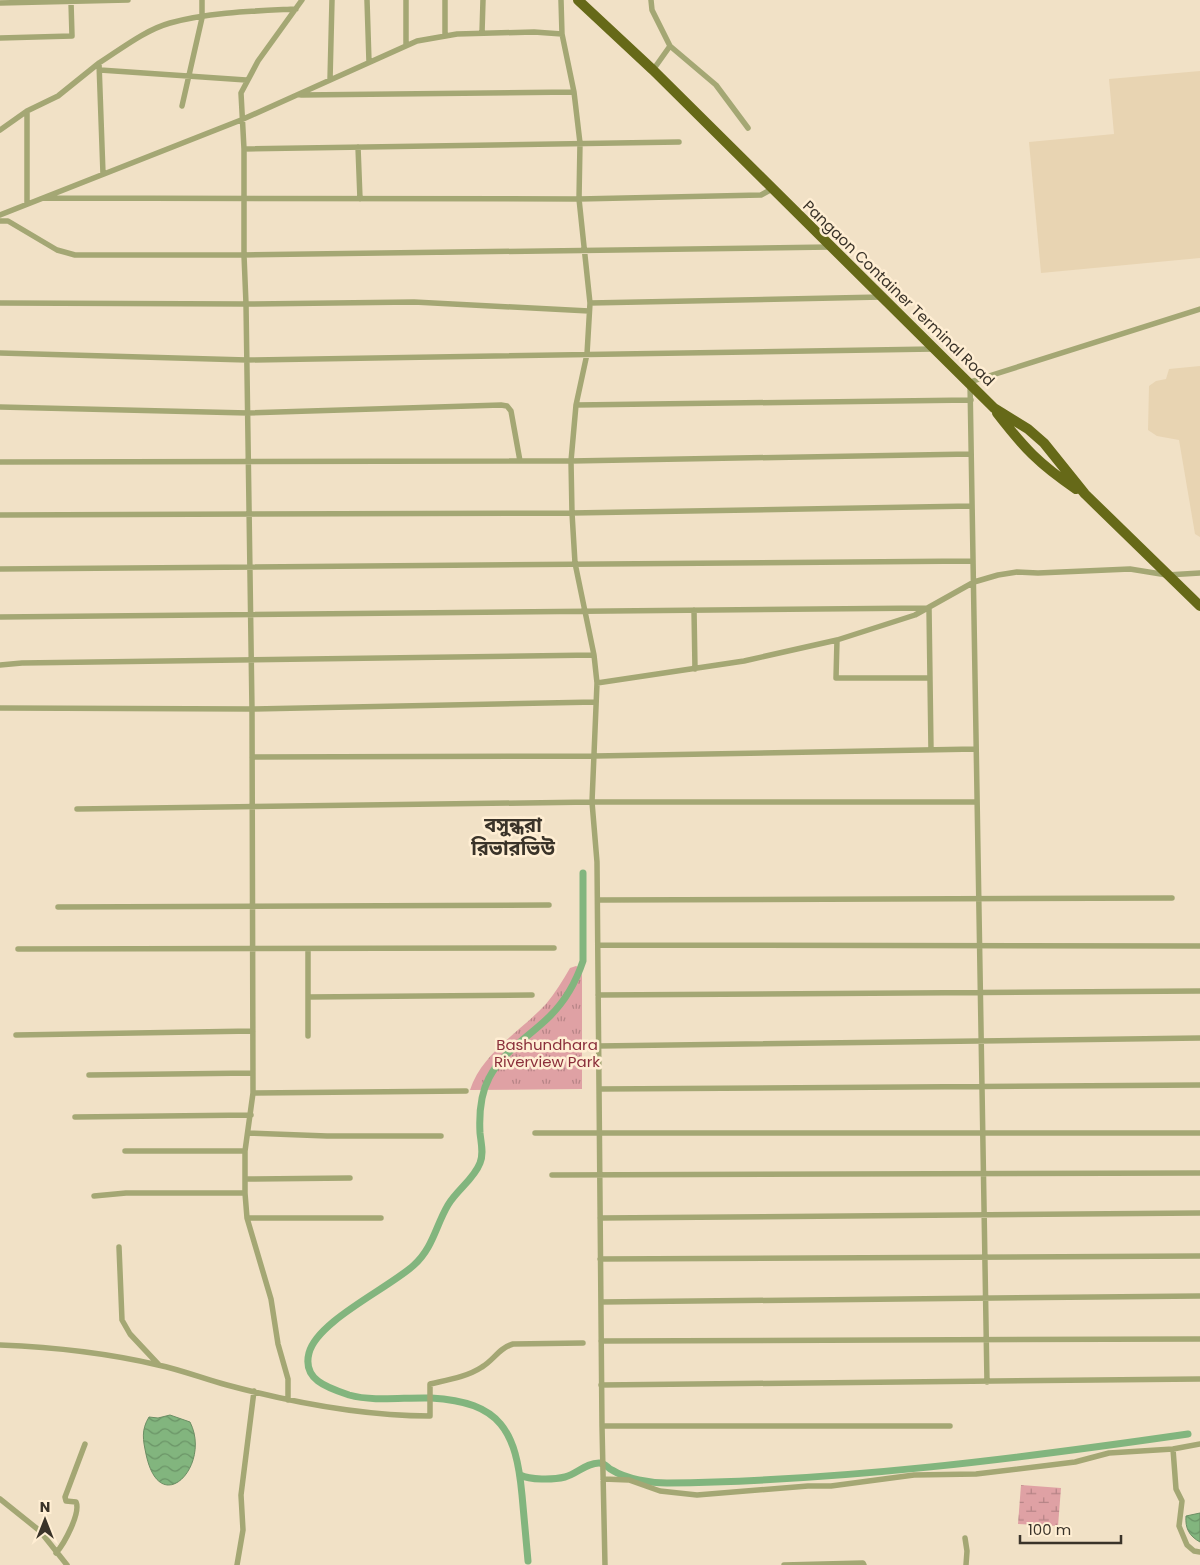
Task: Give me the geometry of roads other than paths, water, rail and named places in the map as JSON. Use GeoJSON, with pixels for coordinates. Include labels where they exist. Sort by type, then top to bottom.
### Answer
{"type":"FeatureCollection","features":[{"type":"Feature","properties":{"kind":"highway","name":"Pangaon Container Terminal Road"},"geometry":{"type":"LineString","coordinates":[[578,0],[654,70],[772,190],[970,382],[994,408],[1028,429],[1044,443],[1085,494],[1200,606]]}},
{"type":"Feature","properties":{"kind":"highway"},"geometry":{"type":"LineString","coordinates":[[994,408],[1015,437],[1040,464],[1085,494]]}},
{"type":"Feature","properties":{"kind":"street"},"geometry":{"type":"LineString","coordinates":[[0,3],[128,0]]}},
{"type":"Feature","properties":{"kind":"street"},"geometry":{"type":"LineString","coordinates":[[182,106],[202,18],[202,0]]}},
{"type":"Feature","properties":{"kind":"street"},"geometry":{"type":"LineString","coordinates":[[288,1400],[288,1379],[278,1344],[271,1299],[246,1218],[246,1152],[253,1093],[252,709],[243,199],[244,149],[241,93],[246,80],[302,0]]}},
{"type":"Feature","properties":{"kind":"street"},"geometry":{"type":"LineString","coordinates":[[330,80],[332,0]]}},
{"type":"Feature","properties":{"kind":"street"},"geometry":{"type":"LineString","coordinates":[[368,0],[369,62]]}},
{"type":"Feature","properties":{"kind":"street"},"geometry":{"type":"LineString","coordinates":[[406,0],[406,44]]}},
{"type":"Feature","properties":{"kind":"street"},"geometry":{"type":"LineString","coordinates":[[445,0],[446,35]]}},
{"type":"Feature","properties":{"kind":"street"},"geometry":{"type":"LineString","coordinates":[[482,33],[483,0]]}},
{"type":"Feature","properties":{"kind":"street"},"geometry":{"type":"LineString","coordinates":[[561,0],[562,34],[574,92],[580,143],[579,199],[590,303],[587,354],[576,405],[571,461],[575,563],[594,655],[597,684],[592,802],[598,900],[601,1386],[605,1565]]}},
{"type":"Feature","properties":{"kind":"street"},"geometry":{"type":"LineString","coordinates":[[652,0],[652,10],[670,46],[716,85],[748,128]]}},
{"type":"Feature","properties":{"kind":"street"},"geometry":{"type":"LineString","coordinates":[[0,38],[72,36],[71,2]]}},
{"type":"Feature","properties":{"kind":"street"},"geometry":{"type":"LineString","coordinates":[[0,130],[27,111],[58,96],[99,63],[145,34],[169,23],[260,10],[296,9]]}},
{"type":"Feature","properties":{"kind":"street"},"geometry":{"type":"LineString","coordinates":[[0,215],[241,120],[406,44],[446,35],[482,33],[562,34]]}},
{"type":"Feature","properties":{"kind":"street"},"geometry":{"type":"LineString","coordinates":[[654,70],[670,46]]}},
{"type":"Feature","properties":{"kind":"street"},"geometry":{"type":"LineString","coordinates":[[99,63],[103,174]]}},
{"type":"Feature","properties":{"kind":"street"},"geometry":{"type":"LineString","coordinates":[[100,70],[246,80]]}},
{"type":"Feature","properties":{"kind":"street"},"geometry":{"type":"LineString","coordinates":[[297,94],[574,92]]}},
{"type":"Feature","properties":{"kind":"street"},"geometry":{"type":"LineString","coordinates":[[27,111],[28,204]]}},
{"type":"Feature","properties":{"kind":"street"},"geometry":{"type":"LineString","coordinates":[[244,149],[679,142]]}},
{"type":"Feature","properties":{"kind":"street"},"geometry":{"type":"LineString","coordinates":[[358,147],[360,199]]}},
{"type":"Feature","properties":{"kind":"street"},"geometry":{"type":"LineString","coordinates":[[43,198],[579,199],[761,195],[772,190]]}},
{"type":"Feature","properties":{"kind":"street"},"geometry":{"type":"LineString","coordinates":[[0,220],[8,222],[57,250],[75,254],[244,255],[830,247]]}},
{"type":"Feature","properties":{"kind":"street"},"geometry":{"type":"LineString","coordinates":[[590,303],[883,297]]}},
{"type":"Feature","properties":{"kind":"street"},"geometry":{"type":"LineString","coordinates":[[0,302],[246,304],[414,302],[589,311]]}},
{"type":"Feature","properties":{"kind":"street"},"geometry":{"type":"LineString","coordinates":[[987,1382],[970,382],[1200,309]]}},
{"type":"Feature","properties":{"kind":"street"},"geometry":{"type":"LineString","coordinates":[[0,353],[247,360],[934,349]]}},
{"type":"Feature","properties":{"kind":"street"},"geometry":{"type":"LineString","coordinates":[[576,405],[971,400]]}},
{"type":"Feature","properties":{"kind":"street"},"geometry":{"type":"LineString","coordinates":[[0,407],[248,413],[501,405],[506,406],[511,411],[520,461]]}},
{"type":"Feature","properties":{"kind":"street"},"geometry":{"type":"LineString","coordinates":[[0,462],[571,461],[972,454]]}},
{"type":"Feature","properties":{"kind":"street"},"geometry":{"type":"LineString","coordinates":[[0,515],[572,513],[972,506]]}},
{"type":"Feature","properties":{"kind":"street"},"geometry":{"type":"LineString","coordinates":[[0,568],[250,568],[575,563],[973,561]]}},
{"type":"Feature","properties":{"kind":"street"},"geometry":{"type":"LineString","coordinates":[[597,684],[695,669],[837,640],[892,624],[929,608],[974,582],[1017,572],[1038,573],[1130,569],[1167,575],[1200,573]]}},
{"type":"Feature","properties":{"kind":"street"},"geometry":{"type":"LineString","coordinates":[[0,617],[929,608]]}},
{"type":"Feature","properties":{"kind":"street"},"geometry":{"type":"LineString","coordinates":[[929,608],[931,750]]}},
{"type":"Feature","properties":{"kind":"street"},"geometry":{"type":"LineString","coordinates":[[694,610],[695,669]]}},
{"type":"Feature","properties":{"kind":"street"},"geometry":{"type":"LineString","coordinates":[[837,640],[836,678],[930,678]]}},
{"type":"Feature","properties":{"kind":"street"},"geometry":{"type":"LineString","coordinates":[[0,665],[22,663],[594,655]]}},
{"type":"Feature","properties":{"kind":"street"},"geometry":{"type":"LineString","coordinates":[[0,708],[252,709],[596,702]]}},
{"type":"Feature","properties":{"kind":"street"},"geometry":{"type":"LineString","coordinates":[[252,757],[595,756],[976,749]]}},
{"type":"Feature","properties":{"kind":"street"},"geometry":{"type":"LineString","coordinates":[[77,810],[592,802],[977,802]]}},
{"type":"Feature","properties":{"kind":"street"},"geometry":{"type":"LineString","coordinates":[[598,900],[1172,898]]}},
{"type":"Feature","properties":{"kind":"street"},"geometry":{"type":"LineString","coordinates":[[58,907],[550,905]]}},
{"type":"Feature","properties":{"kind":"street"},"geometry":{"type":"LineString","coordinates":[[598,945],[1200,946]]}},
{"type":"Feature","properties":{"kind":"street"},"geometry":{"type":"LineString","coordinates":[[18,950],[554,948]]}},
{"type":"Feature","properties":{"kind":"street"},"geometry":{"type":"LineString","coordinates":[[308,949],[308,1036]]}},
{"type":"Feature","properties":{"kind":"street"},"geometry":{"type":"LineString","coordinates":[[598,995],[1200,991]]}},
{"type":"Feature","properties":{"kind":"street"},"geometry":{"type":"LineString","coordinates":[[308,997],[532,995]]}},
{"type":"Feature","properties":{"kind":"street"},"geometry":{"type":"LineString","coordinates":[[16,1035],[253,1030]]}},
{"type":"Feature","properties":{"kind":"street"},"geometry":{"type":"LineString","coordinates":[[598,1046],[1200,1038]]}},
{"type":"Feature","properties":{"kind":"street"},"geometry":{"type":"LineString","coordinates":[[89,1075],[253,1073]]}},
{"type":"Feature","properties":{"kind":"street"},"geometry":{"type":"LineString","coordinates":[[599,1089],[1200,1085]]}},
{"type":"Feature","properties":{"kind":"street"},"geometry":{"type":"LineString","coordinates":[[253,1093],[466,1092]]}},
{"type":"Feature","properties":{"kind":"street"},"geometry":{"type":"LineString","coordinates":[[76,1118],[251,1115]]}},
{"type":"Feature","properties":{"kind":"street"},"geometry":{"type":"LineString","coordinates":[[248,1133],[327,1136],[441,1136]]}},
{"type":"Feature","properties":{"kind":"street"},"geometry":{"type":"LineString","coordinates":[[535,1134],[1200,1133]]}},
{"type":"Feature","properties":{"kind":"street"},"geometry":{"type":"LineString","coordinates":[[125,1151],[246,1152]]}},
{"type":"Feature","properties":{"kind":"street"},"geometry":{"type":"LineString","coordinates":[[552,1174],[600,1176],[1200,1173]]}},
{"type":"Feature","properties":{"kind":"street"},"geometry":{"type":"LineString","coordinates":[[246,1179],[350,1178]]}},
{"type":"Feature","properties":{"kind":"street"},"geometry":{"type":"LineString","coordinates":[[94,1196],[126,1193],[246,1193]]}},
{"type":"Feature","properties":{"kind":"street"},"geometry":{"type":"LineString","coordinates":[[600,1218],[1200,1213]]}},
{"type":"Feature","properties":{"kind":"street"},"geometry":{"type":"LineString","coordinates":[[246,1218],[381,1218]]}},
{"type":"Feature","properties":{"kind":"street"},"geometry":{"type":"LineString","coordinates":[[119,1247],[122,1320],[130,1334],[159,1365]]}},
{"type":"Feature","properties":{"kind":"street"},"geometry":{"type":"LineString","coordinates":[[600,1259],[1200,1256]]}},
{"type":"Feature","properties":{"kind":"street"},"geometry":{"type":"LineString","coordinates":[[601,1302],[1200,1296]]}},
{"type":"Feature","properties":{"kind":"street"},"geometry":{"type":"LineString","coordinates":[[601,1341],[1200,1339]]}},
{"type":"Feature","properties":{"kind":"street"},"geometry":{"type":"LineString","coordinates":[[0,1345],[62,1350],[159,1365],[288,1400],[352,1412],[430,1416],[430,1384],[460,1377],[483,1367],[504,1347],[513,1344],[583,1343]]}},
{"type":"Feature","properties":{"kind":"street"},"geometry":{"type":"LineString","coordinates":[[601,1386],[1200,1379]]}},
{"type":"Feature","properties":{"kind":"street"},"geometry":{"type":"LineString","coordinates":[[237,1565],[243,1530],[241,1495],[254,1391]]}},
{"type":"Feature","properties":{"kind":"street"},"geometry":{"type":"LineString","coordinates":[[602,1426],[950,1426]]}},
{"type":"Feature","properties":{"kind":"street"},"geometry":{"type":"LineString","coordinates":[[56,1554],[65,1542],[77,1511],[76,1502],[66,1501],[65,1497],[85,1444]]}},
{"type":"Feature","properties":{"kind":"street"},"geometry":{"type":"LineString","coordinates":[[603,1479],[629,1480],[660,1491],[697,1495],[808,1486],[831,1486],[914,1475],[976,1474],[1092,1460],[1109,1453],[1173,1449],[1200,1444]]}},
{"type":"Feature","properties":{"kind":"street"},"geometry":{"type":"LineString","coordinates":[[1173,1449],[1176,1489],[1182,1501],[1179,1526],[1187,1545],[1194,1551],[1200,1552]]}},
{"type":"Feature","properties":{"kind":"street"},"geometry":{"type":"LineString","coordinates":[[0,1499],[40,1531],[56,1554],[68,1565]]}},
{"type":"Feature","properties":{"kind":"street"},"geometry":{"type":"LineString","coordinates":[[966,1538],[968,1551],[966,1565]]}},
{"type":"Feature","properties":{"kind":"street"},"geometry":{"type":"LineString","coordinates":[[784,1565],[863,1563],[864,1565]]}},
{"type":"Feature","properties":{"kind":"water"},"geometry":{"type":"Polygon","coordinates":[[[170,1415],[190,1422],[195,1438],[194,1455],[189,1469],[182,1479],[172,1485],[162,1483],[153,1474],[146,1454],[143,1435],[149,1417],[158,1418],[170,1415]]]}},
{"type":"Feature","properties":{"kind":"water"},"geometry":{"type":"Polygon","coordinates":[[[1200,1513],[1200,1542],[1190,1534],[1187,1528],[1186,1516],[1200,1513]]]}},
{"type":"Feature","properties":{"kind":"waterway"},"geometry":{"type":"LineString","coordinates":[[528,1561],[519,1473],[515,1453],[509,1437],[501,1424],[489,1414],[474,1406],[455,1401],[431,1398],[369,1398],[349,1395],[318,1382],[309,1370],[308,1362],[309,1353],[315,1341],[325,1329],[339,1317],[414,1265],[430,1244],[448,1205],[477,1169],[482,1156],[480,1112],[484,1091],[489,1078],[501,1060],[561,1004],[574,983],[583,961],[583,873]]}},
{"type":"Feature","properties":{"kind":"waterway"},"geometry":{"type":"LineString","coordinates":[[520,1475],[535,1479],[560,1478],[569,1476],[594,1463],[599,1463],[624,1476],[661,1483],[798,1478],[993,1460],[1188,1434]]}},
{"type":"Feature","properties":{"kind":"district","name":"বসুন্ধরা রিভারভিউ"},"geometry":{"type":"Point","coordinates":[513,836]}},
{"type":"Feature","properties":{"kind":"park label","name":"Bashundhara Riverview Park"},"geometry":{"type":"Point","coordinates":[547,1052]}}]}
